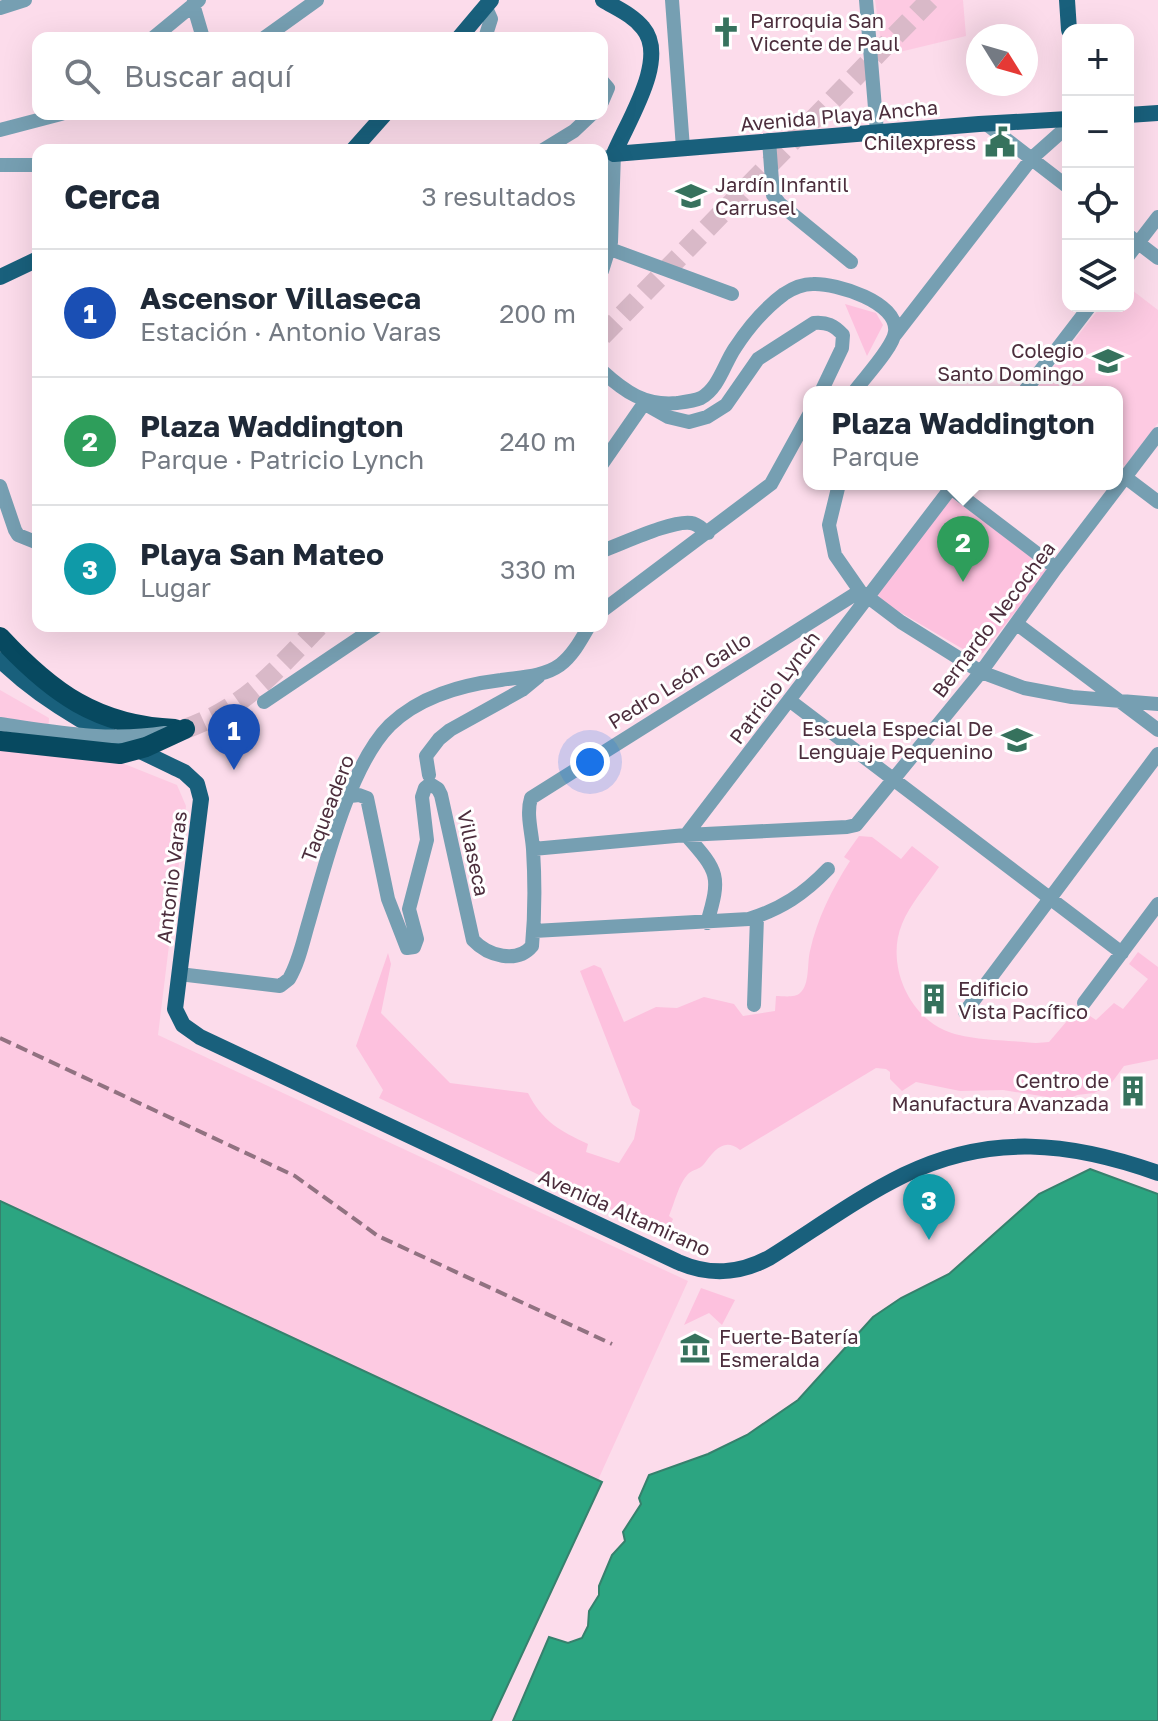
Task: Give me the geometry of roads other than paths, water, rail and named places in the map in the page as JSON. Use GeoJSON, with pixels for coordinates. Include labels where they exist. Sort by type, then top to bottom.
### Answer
{"type":"FeatureCollection","features":[{"type":"Feature","properties":{"kind":"highway"},"geometry":{"type":"LineString","coordinates":[[0,637],[29,668],[87,708],[115,721],[152,728],[185,729]]}},
{"type":"Feature","properties":{"kind":"highway"},"geometry":{"type":"LineString","coordinates":[[0,741],[120,754],[146,747],[185,729]]}},
{"type":"Feature","properties":{"kind":"main road"},"geometry":{"type":"LineString","coordinates":[[603,0],[645,29],[653,56],[650,73],[608,157]]}},
{"type":"Feature","properties":{"kind":"main road"},"geometry":{"type":"LineString","coordinates":[[1067,0],[1069,24]]}},
{"type":"Feature","properties":{"kind":"main road"},"geometry":{"type":"LineString","coordinates":[[464,32],[489,4]]}},
{"type":"Feature","properties":{"kind":"main road"},"geometry":{"type":"LineString","coordinates":[[1134,115],[1158,113]]}},
{"type":"Feature","properties":{"kind":"main road","name":"Avenida Playa Ancha"},"geometry":{"type":"LineString","coordinates":[[608,157],[769,140],[1062,119]]}},
{"type":"Feature","properties":{"kind":"main road"},"geometry":{"type":"LineString","coordinates":[[358,144],[380,120]]}},
{"type":"Feature","properties":{"kind":"main road"},"geometry":{"type":"LineString","coordinates":[[0,277],[32,262]]}},
{"type":"Feature","properties":{"kind":"main road","name":"Antonio Varas"},"geometry":{"type":"LineString","coordinates":[[0,660],[63,710],[184,772],[197,784],[201,799],[175,1009],[192,1032],[217,1044]]}},
{"type":"Feature","properties":{"kind":"main road","name":"Avenida Altamirano"},"geometry":{"type":"LineString","coordinates":[[217,1044],[678,1262],[713,1272],[736,1271],[762,1262],[887,1184],[916,1169],[963,1153],[1009,1146],[1062,1147],[1104,1155],[1158,1173]]}},
{"type":"Feature","properties":{"kind":"street"},"geometry":{"type":"LineString","coordinates":[[0,8],[25,0]]}},
{"type":"Feature","properties":{"kind":"street"},"geometry":{"type":"LineString","coordinates":[[272,32],[317,0]]}},
{"type":"Feature","properties":{"kind":"street"},"geometry":{"type":"LineString","coordinates":[[672,0],[683,148]]}},
{"type":"Feature","properties":{"kind":"street"},"geometry":{"type":"LineString","coordinates":[[866,0],[877,132]]}},
{"type":"Feature","properties":{"kind":"street"},"geometry":{"type":"LineString","coordinates":[[160,32],[196,2],[202,32]]}},
{"type":"Feature","properties":{"kind":"street"},"geometry":{"type":"LineString","coordinates":[[487,32],[491,19],[489,4]]}},
{"type":"Feature","properties":{"kind":"street"},"geometry":{"type":"LineString","coordinates":[[0,130],[37,120]]}},
{"type":"Feature","properties":{"kind":"street"},"geometry":{"type":"LineString","coordinates":[[553,144],[586,120]]}},
{"type":"Feature","properties":{"kind":"street"},"geometry":{"type":"LineString","coordinates":[[985,123],[1062,182]]}},
{"type":"Feature","properties":{"kind":"street"},"geometry":{"type":"LineString","coordinates":[[858,386],[1032,158],[1062,131]]}},
{"type":"Feature","properties":{"kind":"street"},"geometry":{"type":"LineString","coordinates":[[769,140],[773,195],[851,262]]}},
{"type":"Feature","properties":{"kind":"street"},"geometry":{"type":"LineString","coordinates":[[608,157],[608,254]]}},
{"type":"Feature","properties":{"kind":"street"},"geometry":{"type":"LineString","coordinates":[[0,165],[32,165]]}},
{"type":"Feature","properties":{"kind":"street"},"geometry":{"type":"LineString","coordinates":[[1134,238],[1158,217]]}},
{"type":"Feature","properties":{"kind":"street"},"geometry":{"type":"LineString","coordinates":[[1134,240],[1158,258]]}},
{"type":"Feature","properties":{"kind":"street"},"geometry":{"type":"LineString","coordinates":[[610,249],[732,294]]}},
{"type":"Feature","properties":{"kind":"street"},"geometry":{"type":"LineString","coordinates":[[647,402],[671,403],[700,398],[711,389],[752,325],[768,307],[798,286],[827,286],[879,304],[892,317],[895,335]]}},
{"type":"Feature","properties":{"kind":"street"},"geometry":{"type":"LineString","coordinates":[[1029,386],[1085,312]]}},
{"type":"Feature","properties":{"kind":"street"},"geometry":{"type":"LineString","coordinates":[[608,377],[618,387],[668,417],[689,422],[707,417],[726,405],[758,359],[814,323],[825,322],[843,335],[842,348],[824,386]]}},
{"type":"Feature","properties":{"kind":"street"},"geometry":{"type":"LineString","coordinates":[[608,456],[647,402]]}},
{"type":"Feature","properties":{"kind":"street"},"geometry":{"type":"LineString","coordinates":[[608,607],[771,484],[803,426]]}},
{"type":"Feature","properties":{"kind":"street","name":"Bernardo Necochea"},"geometry":{"type":"LineString","coordinates":[[1123,480],[1158,434]]}},
{"type":"Feature","properties":{"kind":"street"},"geometry":{"type":"LineString","coordinates":[[1125,477],[1158,502]]}},
{"type":"Feature","properties":{"kind":"street"},"geometry":{"type":"LineString","coordinates":[[0,486],[15,530],[18,535],[32,541]]}},
{"type":"Feature","properties":{"kind":"street"},"geometry":{"type":"LineString","coordinates":[[837,490],[830,514],[830,536],[839,562],[864,594],[901,622],[981,672],[1024,688],[1072,697],[1158,704]]}},
{"type":"Feature","properties":{"kind":"street","name":"Patricio Lynch"},"geometry":{"type":"LineString","coordinates":[[686,835],[789,700],[864,594],[949,490]]}},
{"type":"Feature","properties":{"kind":"street"},"geometry":{"type":"LineString","coordinates":[[957,490],[1056,568]]}},
{"type":"Feature","properties":{"kind":"street","name":"Bernardo Necochea"},"geometry":{"type":"LineString","coordinates":[[686,835],[856,825],[981,672],[1115,490]]}},
{"type":"Feature","properties":{"kind":"street"},"geometry":{"type":"LineString","coordinates":[[608,549],[687,522],[708,533]]}},
{"type":"Feature","properties":{"kind":"street","name":"Pedro León Gallo"},"geometry":{"type":"LineString","coordinates":[[527,952],[532,946],[534,931],[529,804],[537,793],[864,594]]}},
{"type":"Feature","properties":{"kind":"street"},"geometry":{"type":"LineString","coordinates":[[1017,624],[1158,730]]}},
{"type":"Feature","properties":{"kind":"street"},"geometry":{"type":"LineString","coordinates":[[264,702],[368,632]]}},
{"type":"Feature","properties":{"kind":"street","name":"Taqueadero"},"geometry":{"type":"LineString","coordinates":[[179,974],[280,986],[289,979],[350,796],[363,764],[390,725],[412,708],[462,686],[543,673],[569,657],[585,632]]}},
{"type":"Feature","properties":{"kind":"street"},"geometry":{"type":"LineString","coordinates":[[429,775],[426,756],[439,739],[522,690],[543,673]]}},
{"type":"Feature","properties":{"kind":"street"},"geometry":{"type":"LineString","coordinates":[[789,700],[1122,953]]}},
{"type":"Feature","properties":{"kind":"street"},"geometry":{"type":"LineString","coordinates":[[0,724],[110,738],[150,736],[185,729]]}},
{"type":"Feature","properties":{"kind":"street"},"geometry":{"type":"LineString","coordinates":[[965,1012],[1158,754]]}},
{"type":"Feature","properties":{"kind":"street","name":"Villaseca"},"geometry":{"type":"LineString","coordinates":[[350,796],[367,798],[388,899],[407,948],[414,947],[417,939],[409,909],[427,840],[422,797],[430,784],[441,795],[473,940],[482,948],[500,955],[511,957],[527,952]]}},
{"type":"Feature","properties":{"kind":"street"},"geometry":{"type":"LineString","coordinates":[[533,849],[686,835],[710,865],[716,879],[716,894],[707,923]]}},
{"type":"Feature","properties":{"kind":"street"},"geometry":{"type":"LineString","coordinates":[[534,931],[707,923],[757,917],[791,902],[828,869]]}},
{"type":"Feature","properties":{"kind":"street"},"geometry":{"type":"LineString","coordinates":[[1084,1003],[1158,904]]}},
{"type":"Feature","properties":{"kind":"street"},"geometry":{"type":"LineString","coordinates":[[754,1005],[757,917]]}},
{"type":"Feature","properties":{"kind":"tunnel"},"geometry":{"type":"LineString","coordinates":[[608,330],[930,0]]}},
{"type":"Feature","properties":{"kind":"tunnel"},"geometry":{"type":"LineString","coordinates":[[185,729],[243,699],[313,632]]}},
{"type":"Feature","properties":{"kind":"railway"},"geometry":{"type":"LineString","coordinates":[[0,1038],[295,1176],[378,1236],[612,1344]]}},
{"type":"Feature","properties":{"kind":"place","name":"Parroquia San Vicente de Paul"},"geometry":{"type":"Point","coordinates":[726,32]}},
{"type":"Feature","properties":{"kind":"place","name":"Chilexpress"},"geometry":{"type":"Point","coordinates":[1000,142]}},
{"type":"Feature","properties":{"kind":"place","name":"Jardín Infantil Carrusel"},"geometry":{"type":"Point","coordinates":[691,196]}},
{"type":"Feature","properties":{"kind":"place","name":"Colegio Santo Domingo"},"geometry":{"type":"Point","coordinates":[1108,361]}},
{"type":"Feature","properties":{"kind":"place","name":"Plaza Waddington"},"geometry":{"type":"Point","coordinates":[963,582]}},
{"type":"Feature","properties":{"kind":"place","name":"Escuela Especial De Lenguaje Pequenino"},"geometry":{"type":"Point","coordinates":[1017,740]}},
{"type":"Feature","properties":{"kind":"place","name":"Ascensor Villaseca"},"geometry":{"type":"Point","coordinates":[234,770]}},
{"type":"Feature","properties":{"kind":"place","name":"Edificio Vista Pacífico"},"geometry":{"type":"Point","coordinates":[934,999]}},
{"type":"Feature","properties":{"kind":"place","name":"Centro de Manufactura Avanzada"},"geometry":{"type":"Point","coordinates":[1133,1091]}},
{"type":"Feature","properties":{"kind":"place","name":"Playa San Mateo"},"geometry":{"type":"Point","coordinates":[929,1240]}},
{"type":"Feature","properties":{"kind":"place","name":"Fuerte-Batería Esmeralda"},"geometry":{"type":"Point","coordinates":[695,1348]}}]}
